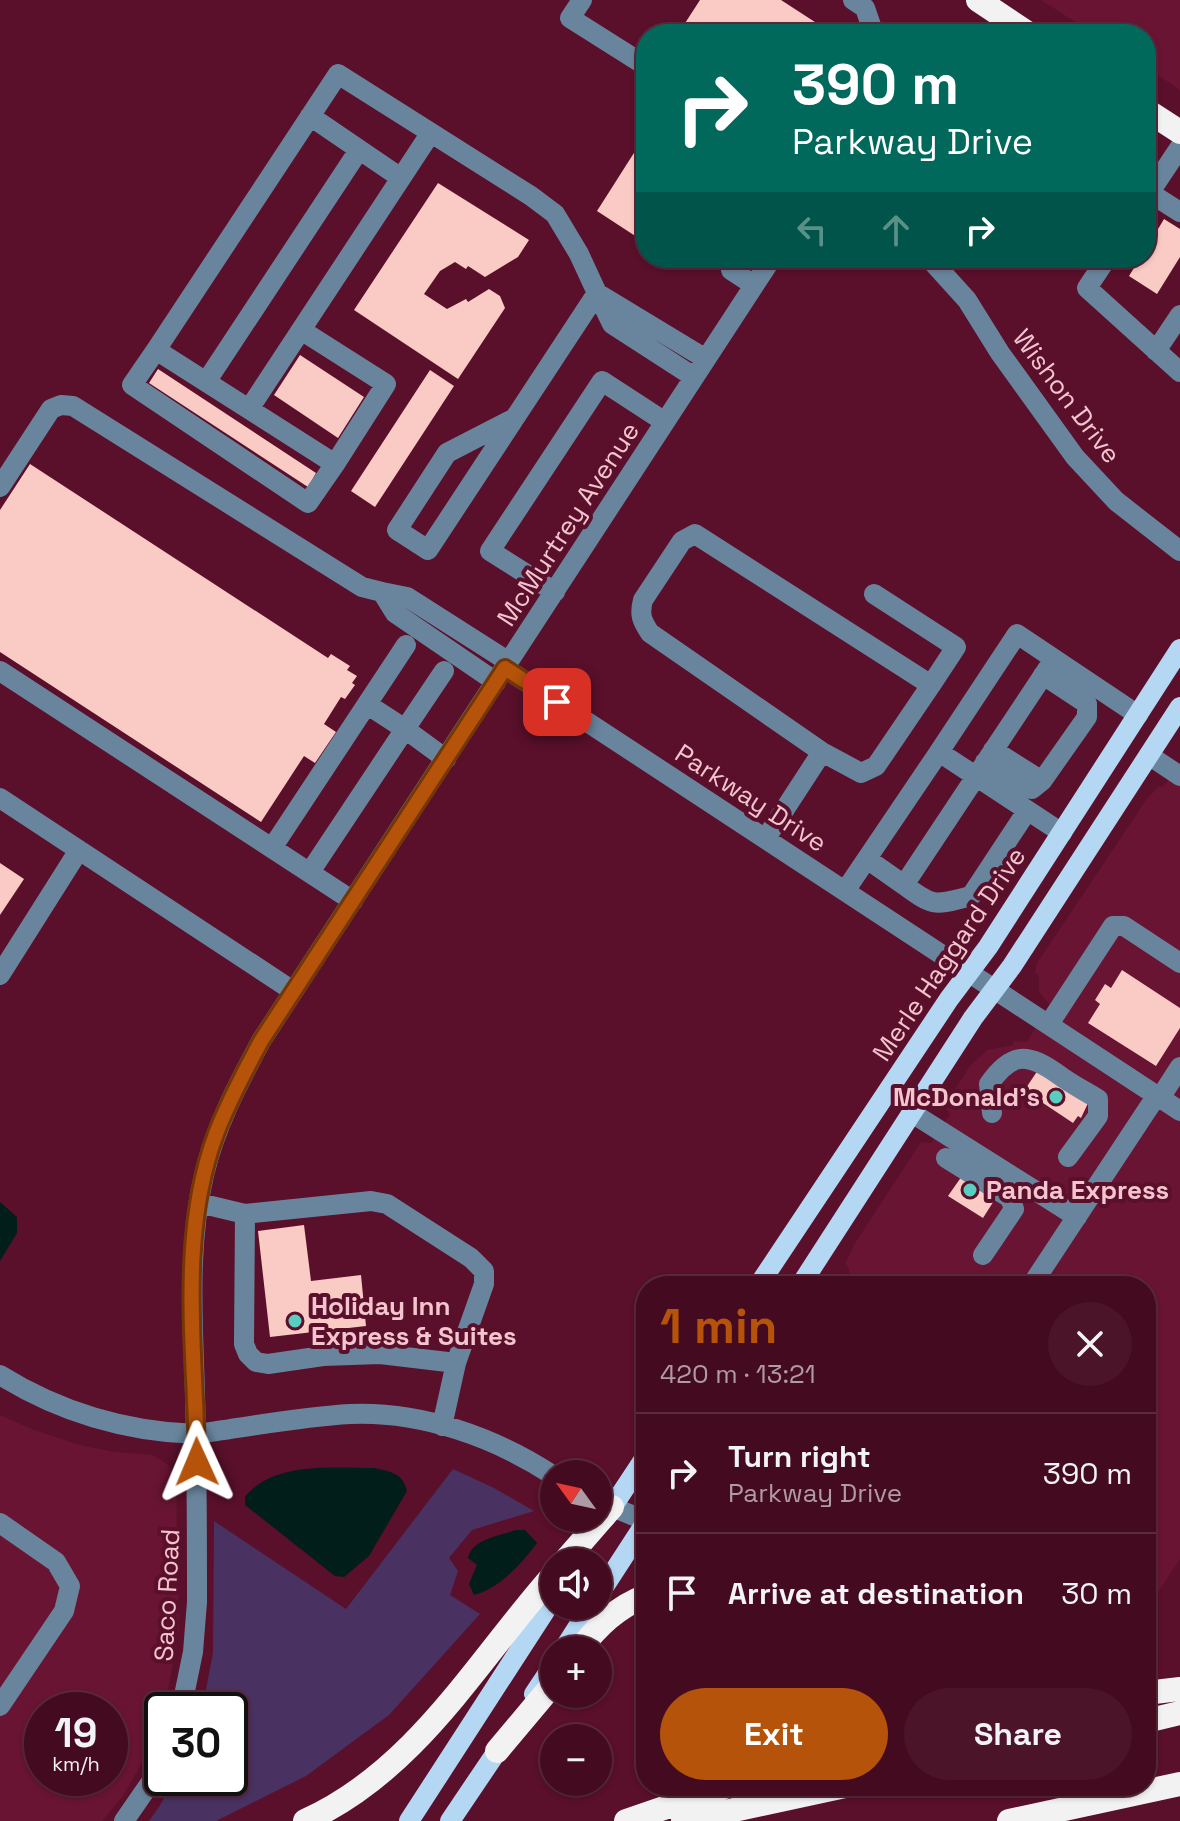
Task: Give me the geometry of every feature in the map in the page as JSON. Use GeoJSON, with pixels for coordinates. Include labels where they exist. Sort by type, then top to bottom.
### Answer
{"type":"FeatureCollection","features":[{"type":"Feature","properties":{"kind":"highway"},"geometry":{"type":"LineString","coordinates":[[978,0],[1014,24]]}},
{"type":"Feature","properties":{"kind":"highway"},"geometry":{"type":"LineString","coordinates":[[1156,116],[1180,132]]}},
{"type":"Feature","properties":{"kind":"highway"},"geometry":{"type":"LineString","coordinates":[[305,1821],[353,1794],[409,1749],[540,1591]]}},
{"type":"Feature","properties":{"kind":"highway"},"geometry":{"type":"LineString","coordinates":[[590,1636],[618,1609],[636,1601]]}},
{"type":"Feature","properties":{"kind":"highway"},"geometry":{"type":"LineString","coordinates":[[1156,1692],[1180,1689]]}},
{"type":"Feature","properties":{"kind":"highway"},"geometry":{"type":"LineString","coordinates":[[497,1751],[540,1700]]}},
{"type":"Feature","properties":{"kind":"highway"},"geometry":{"type":"LineString","coordinates":[[1156,1719],[1180,1713]]}},
{"type":"Feature","properties":{"kind":"highway"},"geometry":{"type":"LineString","coordinates":[[1156,1790],[1180,1784]]}},
{"type":"Feature","properties":{"kind":"highway"},"geometry":{"type":"LineString","coordinates":[[626,1821],[699,1796]]}},
{"type":"Feature","properties":{"kind":"highway"},"geometry":{"type":"LineString","coordinates":[[683,1821],[799,1796]]}},
{"type":"Feature","properties":{"kind":"highway"},"geometry":{"type":"LineString","coordinates":[[1009,1821],[1049,1816],[1131,1796]]}},
{"type":"Feature","properties":{"kind":"main road","name":"Merle Haggard Drive"},"geometry":{"type":"LineString","coordinates":[[765,1276],[988,947],[1180,649]]}},
{"type":"Feature","properties":{"kind":"main road"},"geometry":{"type":"LineString","coordinates":[[810,1276],[973,1018],[996,989],[1180,707]]}},
{"type":"Feature","properties":{"kind":"main road"},"geometry":{"type":"LineString","coordinates":[[612,1496],[636,1468]]}},
{"type":"Feature","properties":{"kind":"main road"},"geometry":{"type":"LineString","coordinates":[[612,1574],[636,1537]]}},
{"type":"Feature","properties":{"kind":"main road"},"geometry":{"type":"LineString","coordinates":[[409,1821],[540,1619]]}},
{"type":"Feature","properties":{"kind":"main road"},"geometry":{"type":"LineString","coordinates":[[451,1820],[540,1685]]}},
{"type":"Feature","properties":{"kind":"street"},"geometry":{"type":"LineString","coordinates":[[582,0],[570,18],[636,60]]}},
{"type":"Feature","properties":{"kind":"street"},"geometry":{"type":"LineString","coordinates":[[853,0],[865,8],[871,24]]}},
{"type":"Feature","properties":{"kind":"street"},"geometry":{"type":"LineString","coordinates":[[301,330],[386,384],[308,503],[132,385],[338,74],[555,214],[579,254],[612,324],[694,377]]}},
{"type":"Feature","properties":{"kind":"street"},"geometry":{"type":"LineString","coordinates":[[310,116],[401,178]]}},
{"type":"Feature","properties":{"kind":"street"},"geometry":{"type":"LineString","coordinates":[[249,409],[430,134]]}},
{"type":"Feature","properties":{"kind":"street"},"geometry":{"type":"LineString","coordinates":[[1156,184],[1180,147]]}},
{"type":"Feature","properties":{"kind":"street"},"geometry":{"type":"LineString","coordinates":[[206,382],[359,150]]}},
{"type":"Feature","properties":{"kind":"street"},"geometry":{"type":"LineString","coordinates":[[1156,200],[1180,212]]}},
{"type":"Feature","properties":{"kind":"street","name":"McMurtrey Avenue"},"geometry":{"type":"LineString","coordinates":[[196,1434],[192,1283],[195,1227],[215,1135],[235,1089],[293,991],[765,268]]}},
{"type":"Feature","properties":{"kind":"street","name":"Wishon Drive"},"geometry":{"type":"LineString","coordinates":[[941,268],[967,300],[1000,353],[1075,457],[1116,501],[1180,551]]}},
{"type":"Feature","properties":{"kind":"street"},"geometry":{"type":"LineString","coordinates":[[1100,268],[1087,288],[1180,372]]}},
{"type":"Feature","properties":{"kind":"street"},"geometry":{"type":"LineString","coordinates":[[731,270],[754,285]]}},
{"type":"Feature","properties":{"kind":"street"},"geometry":{"type":"LineString","coordinates":[[597,293],[706,359]]}},
{"type":"Feature","properties":{"kind":"street"},"geometry":{"type":"LineString","coordinates":[[515,418],[447,453],[397,530],[428,550],[515,418],[597,293]]}},
{"type":"Feature","properties":{"kind":"street"},"geometry":{"type":"LineString","coordinates":[[1156,351],[1180,315]]}},
{"type":"Feature","properties":{"kind":"street"},"geometry":{"type":"LineString","coordinates":[[156,350],[335,464]]}},
{"type":"Feature","properties":{"kind":"street"},"geometry":{"type":"LineString","coordinates":[[555,592],[490,551],[602,381],[665,422]]}},
{"type":"Feature","properties":{"kind":"street","name":"Parkway Drive"},"geometry":{"type":"LineString","coordinates":[[0,487],[51,409],[61,405],[73,406],[362,587],[407,597],[503,671],[766,838],[1180,1111]]}},
{"type":"Feature","properties":{"kind":"street"},"geometry":{"type":"LineString","coordinates":[[874,594],[956,647],[931,685],[876,766],[861,773],[822,752],[650,633],[642,622],[640,611],[643,600],[682,541],[695,534],[931,685]]}},
{"type":"Feature","properties":{"kind":"street"},"geometry":{"type":"LineString","coordinates":[[845,891],[1017,634],[1087,704],[1087,717],[1042,781],[939,752]]}},
{"type":"Feature","properties":{"kind":"street"},"geometry":{"type":"LineString","coordinates":[[272,848],[406,645]]}},
{"type":"Feature","properties":{"kind":"street"},"geometry":{"type":"LineString","coordinates":[[1049,667],[1138,715]]}},
{"type":"Feature","properties":{"kind":"street"},"geometry":{"type":"LineString","coordinates":[[904,885],[1049,667]]}},
{"type":"Feature","properties":{"kind":"street"},"geometry":{"type":"LineString","coordinates":[[0,671],[353,901]]}},
{"type":"Feature","properties":{"kind":"street"},"geometry":{"type":"LineString","coordinates":[[310,872],[444,671]]}},
{"type":"Feature","properties":{"kind":"street"},"geometry":{"type":"LineString","coordinates":[[368,705],[446,759]]}},
{"type":"Feature","properties":{"kind":"street"},"geometry":{"type":"LineString","coordinates":[[766,838],[822,752]]}},
{"type":"Feature","properties":{"kind":"street"},"geometry":{"type":"LineString","coordinates":[[1150,756],[1180,776]]}},
{"type":"Feature","properties":{"kind":"street"},"geometry":{"type":"LineString","coordinates":[[985,763],[1027,811],[1062,833]]}},
{"type":"Feature","properties":{"kind":"street"},"geometry":{"type":"LineString","coordinates":[[0,798],[293,991]]}},
{"type":"Feature","properties":{"kind":"street"},"geometry":{"type":"LineString","coordinates":[[867,859],[926,901],[935,904],[971,896],[1027,811]]}},
{"type":"Feature","properties":{"kind":"street"},"geometry":{"type":"LineString","coordinates":[[0,975],[79,850]]}},
{"type":"Feature","properties":{"kind":"street"},"geometry":{"type":"LineString","coordinates":[[1049,1024],[1113,926],[1124,926],[1180,963]]}},
{"type":"Feature","properties":{"kind":"street"},"geometry":{"type":"LineString","coordinates":[[992,1113],[989,1084],[1002,1066],[1016,1059],[1042,1062],[1098,1099],[1098,1116],[1073,1160]]}},
{"type":"Feature","properties":{"kind":"street"},"geometry":{"type":"LineString","coordinates":[[1038,1276],[1180,1067]]}},
{"type":"Feature","properties":{"kind":"street"},"geometry":{"type":"LineString","coordinates":[[912,1113],[1077,1217]]}},
{"type":"Feature","properties":{"kind":"street"},"geometry":{"type":"LineString","coordinates":[[946,1158],[1010,1198],[1014,1209],[983,1255]]}},
{"type":"Feature","properties":{"kind":"street"},"geometry":{"type":"LineString","coordinates":[[199,1203],[245,1214],[379,1202],[387,1204],[471,1258],[484,1271],[484,1284],[456,1363],[442,1426]]}},
{"type":"Feature","properties":{"kind":"street"},"geometry":{"type":"LineString","coordinates":[[245,1214],[244,1344],[256,1362],[268,1364],[323,1356],[380,1354],[456,1363]]}},
{"type":"Feature","properties":{"kind":"street"},"geometry":{"type":"LineString","coordinates":[[0,1375],[29,1393],[72,1412],[127,1426],[196,1434],[350,1414],[405,1417],[493,1443],[540,1468]]}},
{"type":"Feature","properties":{"kind":"street","name":"Saco Road"},"geometry":{"type":"LineString","coordinates":[[185,1692],[193,1652],[197,1602],[196,1434]]}},
{"type":"Feature","properties":{"kind":"street"},"geometry":{"type":"LineString","coordinates":[[612,1507],[636,1517]]}},
{"type":"Feature","properties":{"kind":"street"},"geometry":{"type":"LineString","coordinates":[[0,1523],[56,1562],[70,1586],[64,1611],[0,1706]]}},
{"type":"Feature","properties":{"kind":"street"},"geometry":{"type":"LineString","coordinates":[[124,1821],[144,1792]]}},
{"type":"Feature","properties":{"kind":"shaded area"},"geometry":{"type":"Polygon","coordinates":[[[1041,0],[1180,0],[1180,90],[1156,74],[1156,24],[1078,24],[1041,0]]]}},
{"type":"Feature","properties":{"kind":"shaded area"},"geometry":{"type":"Polygon","coordinates":[[[1180,763],[1180,1559],[1156,1595],[1156,1276],[849,1276],[845,1264],[855,1243],[921,1142],[931,1143],[947,1119],[950,1114],[944,1106],[970,1066],[987,1050],[1013,1045],[1014,1041],[1027,1042],[1049,1004],[1039,992],[1039,976],[1035,973],[1037,963],[1146,800],[1158,787],[1164,786],[1180,763]]]}},
{"type":"Feature","properties":{"kind":"shaded area"},"geometry":{"type":"Polygon","coordinates":[[[0,1202],[17,1217],[17,1233],[0,1261],[0,1202]]]}},
{"type":"Feature","properties":{"kind":"shaded area"},"geometry":{"type":"Polygon","coordinates":[[[0,1415],[77,1444],[114,1452],[153,1455],[168,1465],[176,1479],[179,1631],[167,1692],[144,1692],[144,1759],[128,1787],[128,1692],[24,1692],[24,1796],[123,1796],[102,1821],[0,1821],[0,1415]]]}},
{"type":"Feature","properties":{"kind":"shaded area"},"geometry":{"type":"Polygon","coordinates":[[[375,1468],[399,1477],[407,1491],[369,1556],[344,1577],[335,1576],[245,1505],[245,1497],[257,1485],[288,1472],[375,1468]]]}},
{"type":"Feature","properties":{"kind":"shaded area"},"geometry":{"type":"Polygon","coordinates":[[[453,1469],[534,1511],[472,1530],[449,1558],[458,1571],[450,1595],[480,1614],[389,1715],[306,1776],[216,1821],[149,1821],[165,1796],[248,1796],[248,1692],[205,1692],[213,1653],[214,1521],[346,1609],[453,1469]]]}},
{"type":"Feature","properties":{"kind":"shaded area"},"geometry":{"type":"Polygon","coordinates":[[[525,1530],[537,1543],[501,1581],[474,1595],[469,1584],[477,1565],[468,1558],[471,1552],[480,1542],[525,1530]]]}},
{"type":"Feature","properties":{"kind":"building"},"geometry":{"type":"Polygon","coordinates":[[[700,0],[781,0],[818,24],[684,24],[700,0]]]}},
{"type":"Feature","properties":{"kind":"building"},"geometry":{"type":"Polygon","coordinates":[[[636,150],[636,236],[597,211],[636,150]]]}},
{"type":"Feature","properties":{"kind":"building"},"geometry":{"type":"Polygon","coordinates":[[[438,183],[529,240],[518,257],[485,277],[455,262],[440,271],[424,294],[447,309],[466,299],[468,302],[489,289],[500,296],[505,308],[458,379],[354,310],[438,183]]]}},
{"type":"Feature","properties":{"kind":"building"},"geometry":{"type":"Polygon","coordinates":[[[1164,219],[1180,229],[1180,257],[1157,294],[1129,276],[1134,268],[1156,268],[1156,232],[1164,219]]]}},
{"type":"Feature","properties":{"kind":"building"},"geometry":{"type":"Polygon","coordinates":[[[300,355],[364,397],[338,438],[274,395],[300,355]]]}},
{"type":"Feature","properties":{"kind":"building"},"geometry":{"type":"Polygon","coordinates":[[[158,369],[316,473],[308,487],[149,383],[158,369]]]}},
{"type":"Feature","properties":{"kind":"building"},"geometry":{"type":"Polygon","coordinates":[[[430,370],[454,386],[375,507],[351,491],[430,370]]]}},
{"type":"Feature","properties":{"kind":"building"},"geometry":{"type":"Polygon","coordinates":[[[30,464],[328,658],[331,654],[350,666],[347,670],[357,676],[352,683],[355,685],[345,699],[341,697],[324,724],[336,732],[315,763],[304,756],[261,822],[0,652],[0,510],[30,464]]]}},
{"type":"Feature","properties":{"kind":"building"},"geometry":{"type":"Polygon","coordinates":[[[0,863],[24,879],[0,915],[0,863]]]}},
{"type":"Feature","properties":{"kind":"building"},"geometry":{"type":"Polygon","coordinates":[[[1122,970],[1180,1008],[1180,1028],[1156,1066],[1088,1023],[1100,1004],[1095,1000],[1105,984],[1111,988],[1122,970]]]}},
{"type":"Feature","properties":{"kind":"building","name":"McDonald's"},"geometry":{"type":"Polygon","coordinates":[[[1040,1067],[1090,1099],[1081,1118],[1078,1116],[1073,1123],[1040,1101],[1038,1104],[1022,1094],[1040,1067]]]}},
{"type":"Feature","properties":{"kind":"building","name":"Panda Express"},"geometry":{"type":"Polygon","coordinates":[[[964,1173],[997,1196],[983,1218],[948,1196],[964,1173]]]}},
{"type":"Feature","properties":{"kind":"building"},"geometry":{"type":"Polygon","coordinates":[[[304,1225],[311,1281],[361,1275],[366,1326],[270,1337],[258,1231],[304,1225]]]}},
{"type":"Feature","properties":{"kind":"place","name":"McDonald's"},"geometry":{"type":"Point","coordinates":[1056,1097]}},
{"type":"Feature","properties":{"kind":"place","name":"Panda Express"},"geometry":{"type":"Point","coordinates":[970,1190]}},
{"type":"Feature","properties":{"kind":"place","name":"Holiday Inn Express & Suites"},"geometry":{"type":"Point","coordinates":[295,1321]}},
{"type":"Feature","properties":{"kind":"route"},"geometry":{"type":"LineString","coordinates":[[197,1462],[192,1283],[195,1227],[215,1135],[235,1089],[261,1041],[505,668],[557,702]]}}]}
